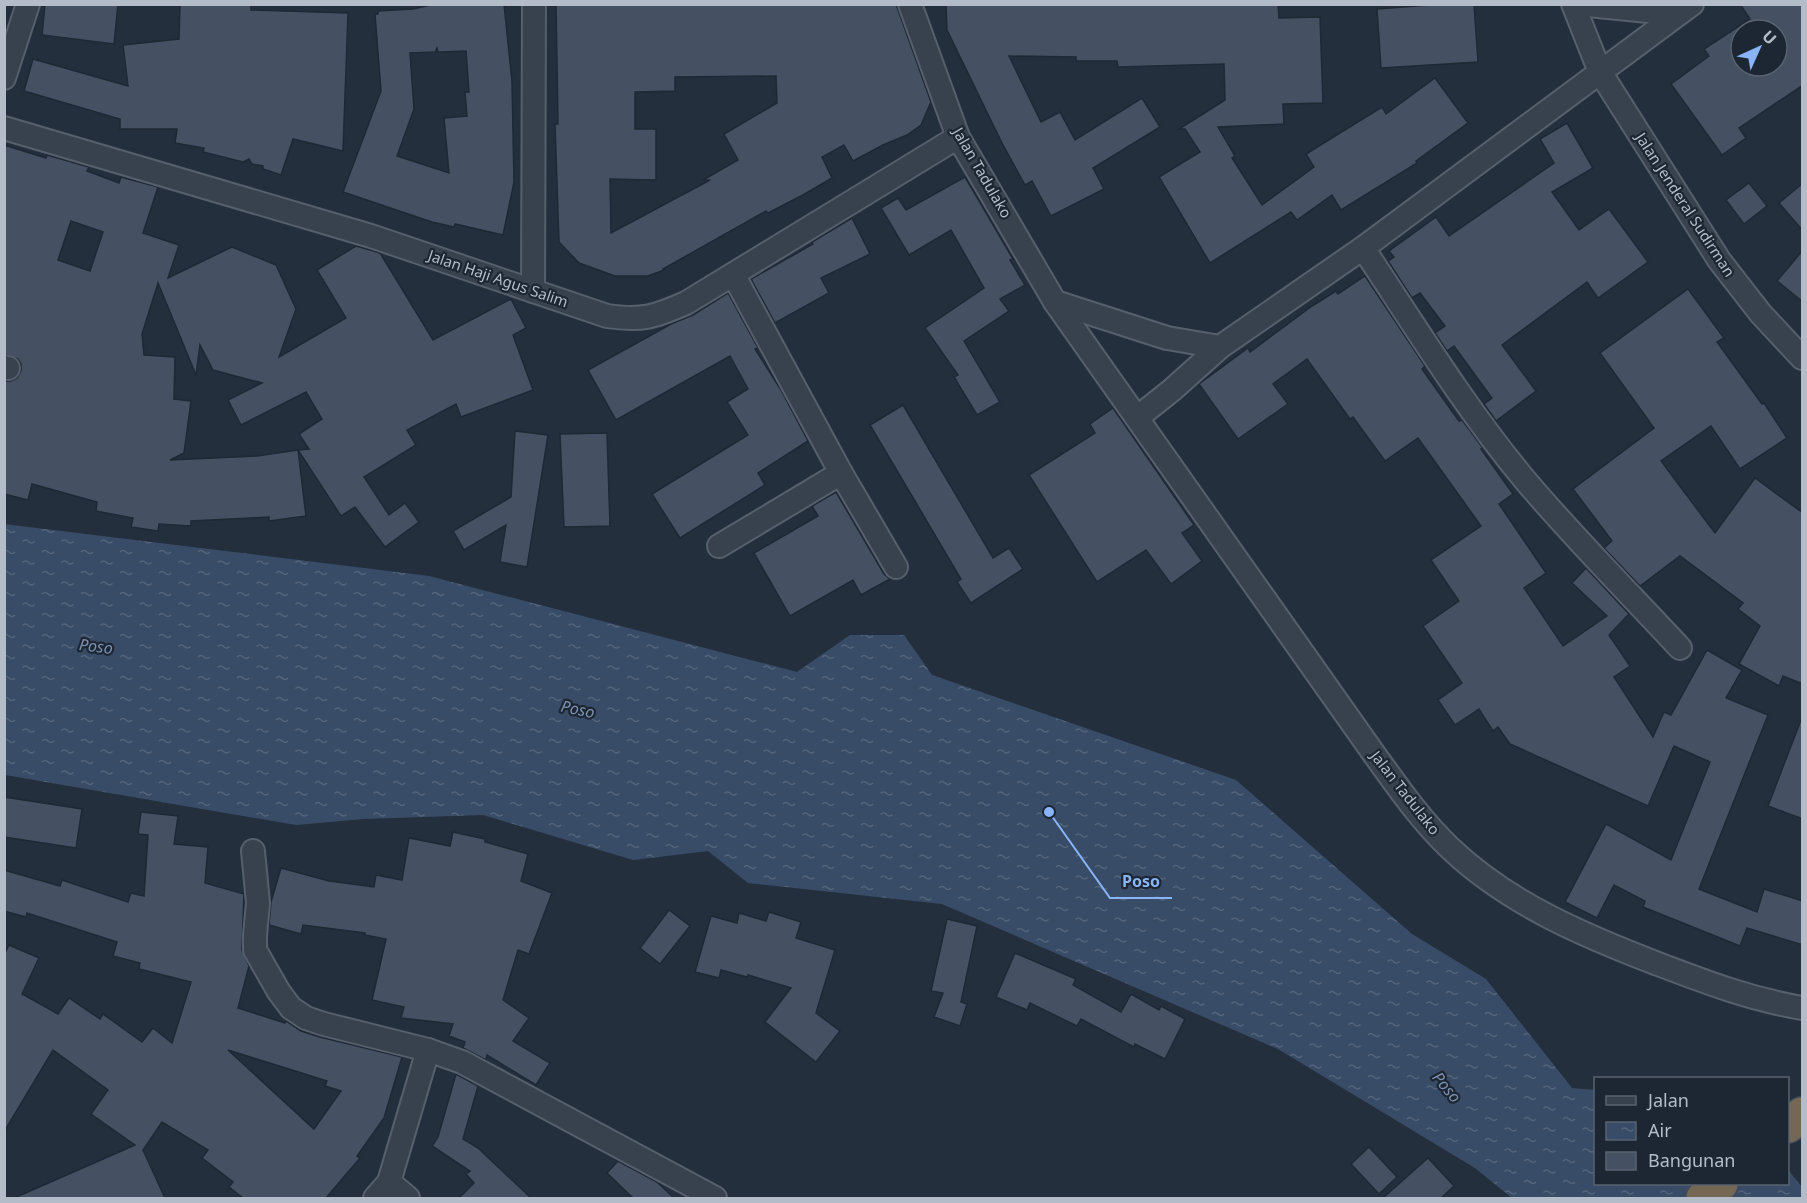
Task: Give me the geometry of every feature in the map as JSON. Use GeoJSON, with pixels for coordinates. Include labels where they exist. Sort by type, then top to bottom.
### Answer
{"type":"FeatureCollection","features":[{"type":"Feature","properties":{"kind":"highway"},"geometry":{"type":"LineString","coordinates":[[1789,1125],[1803,1114]]}},
{"type":"Feature","properties":{"kind":"highway"},"geometry":{"type":"LineString","coordinates":[[1703,1198],[1719,1185]]}},
{"type":"Feature","properties":{"kind":"street"},"geometry":{"type":"LineString","coordinates":[[4,78],[28,4]]}},
{"type":"Feature","properties":{"kind":"street"},"geometry":{"type":"LineString","coordinates":[[533,291],[534,4]]}},
{"type":"Feature","properties":{"kind":"street","name":"Jalan Tadulako"},"geometry":{"type":"LineString","coordinates":[[910,4],[958,137],[1055,302],[1374,754],[1428,825],[1480,874],[1514,898],[1569,926],[1630,953],[1725,989],[1754,998],[1803,1008]]}},
{"type":"Feature","properties":{"kind":"street"},"geometry":{"type":"LineString","coordinates":[[1575,4],[1685,9]]}},
{"type":"Feature","properties":{"kind":"street","name":"Jalan Jenderal Sudirman"},"geometry":{"type":"LineString","coordinates":[[1575,4],[1600,72],[1719,260],[1761,314],[1803,358]]}},
{"type":"Feature","properties":{"kind":"street"},"geometry":{"type":"LineString","coordinates":[[1138,417],[1220,347],[1363,248],[1685,9]]}},
{"type":"Feature","properties":{"kind":"street","name":"Jalan Haji Agus Salim"},"geometry":{"type":"LineString","coordinates":[[4,128],[371,236],[607,316],[633,320],[656,316],[686,303],[734,276],[958,137]]}},
{"type":"Feature","properties":{"kind":"street"},"geometry":{"type":"LineString","coordinates":[[1363,248],[1452,382],[1525,480],[1587,550],[1680,648]]}},
{"type":"Feature","properties":{"kind":"street"},"geometry":{"type":"LineString","coordinates":[[734,276],[896,567]]}},
{"type":"Feature","properties":{"kind":"street"},"geometry":{"type":"LineString","coordinates":[[1055,302],[1167,338],[1220,347]]}},
{"type":"Feature","properties":{"kind":"street"},"geometry":{"type":"LineString","coordinates":[[719,546],[842,473]]}},
{"type":"Feature","properties":{"kind":"street"},"geometry":{"type":"LineString","coordinates":[[253,851],[258,903],[255,950],[291,1008],[306,1018],[324,1024],[428,1050],[476,1069],[715,1198]]}},
{"type":"Feature","properties":{"kind":"street"},"geometry":{"type":"LineString","coordinates":[[408,1198],[382,1190],[428,1050]]}},
{"type":"Feature","properties":{"kind":"water"},"geometry":{"type":"Polygon","coordinates":[[[4,524],[429,576],[797,672],[850,635],[904,635],[932,675],[1236,780],[1412,934],[1486,979],[1572,1088],[1594,1090],[1594,1185],[1789,1185],[1789,1171],[1802,1187],[1802,1198],[1512,1198],[1475,1168],[1278,1049],[942,904],[748,883],[708,851],[633,860],[483,815],[363,819],[296,825],[5,775],[4,524]]]}},
{"type":"Feature","properties":{"kind":"building"},"geometry":{"type":"Polygon","coordinates":[[[45,4],[118,4],[114,44],[42,35],[45,4]]]}},
{"type":"Feature","properties":{"kind":"building"},"geometry":{"type":"Polygon","coordinates":[[[180,4],[251,4],[251,10],[348,13],[343,151],[293,139],[281,175],[263,169],[263,166],[252,164],[249,159],[243,162],[203,152],[204,148],[175,143],[177,129],[120,129],[120,119],[24,91],[33,59],[128,86],[123,45],[179,39],[180,4]]]}},
{"type":"Feature","properties":{"kind":"building"},"geometry":{"type":"Polygon","coordinates":[[[435,4],[504,4],[512,82],[514,182],[503,235],[455,224],[454,227],[432,222],[343,192],[381,91],[375,14],[378,14],[378,11],[413,9],[435,4]],[[437,48],[435,52],[410,53],[414,109],[397,156],[449,173],[444,118],[467,116],[465,92],[469,92],[466,51],[438,52],[437,48]]]}},
{"type":"Feature","properties":{"kind":"building"},"geometry":{"type":"Polygon","coordinates":[[[556,4],[896,4],[931,102],[921,125],[907,135],[853,161],[844,145],[822,157],[832,178],[768,213],[766,211],[664,270],[648,276],[615,276],[579,263],[559,242],[555,124],[558,124],[556,4]],[[776,76],[675,77],[675,91],[635,92],[635,129],[656,129],[656,180],[610,179],[611,233],[710,180],[703,180],[738,160],[724,134],[777,103],[776,76]]]}},
{"type":"Feature","properties":{"kind":"building"},"geometry":{"type":"Polygon","coordinates":[[[946,4],[1278,4],[1279,18],[1320,17],[1323,103],[1283,104],[1284,124],[1218,127],[1235,156],[1232,158],[1262,205],[1314,167],[1306,154],[1382,107],[1386,114],[1435,78],[1468,123],[1416,161],[1417,163],[1341,210],[1332,195],[1297,220],[1291,212],[1210,263],[1159,177],[1200,152],[1185,129],[1179,129],[1225,100],[1224,64],[1118,67],[1117,61],[1076,61],[1076,57],[1009,56],[1041,122],[1060,112],[1075,140],[1142,98],[1160,127],[1093,168],[1104,189],[1051,216],[1032,181],[1025,185],[1002,143],[947,30],[946,4]]]}},
{"type":"Feature","properties":{"kind":"building"},"geometry":{"type":"Polygon","coordinates":[[[1474,4],[1478,62],[1381,68],[1377,9],[1474,4]]]}},
{"type":"Feature","properties":{"kind":"building"},"geometry":{"type":"Polygon","coordinates":[[[1740,4],[1803,4],[1803,85],[1739,128],[1746,138],[1722,155],[1671,84],[1709,56],[1704,49],[1729,33],[1729,78],[1789,78],[1789,18],[1749,18],[1740,4]]]}},
{"type":"Feature","properties":{"kind":"building"},"geometry":{"type":"Polygon","coordinates":[[[1567,123],[1593,168],[1552,192],[1579,230],[1609,209],[1648,262],[1598,298],[1587,282],[1502,345],[1536,391],[1496,421],[1484,404],[1492,398],[1454,346],[1447,351],[1435,333],[1445,326],[1420,293],[1412,298],[1388,261],[1394,257],[1389,251],[1436,217],[1449,236],[1554,163],[1540,139],[1567,123]]]}},
{"type":"Feature","properties":{"kind":"building"},"geometry":{"type":"Polygon","coordinates":[[[4,145],[46,158],[47,155],[89,167],[87,171],[119,183],[121,177],[158,187],[143,233],[179,245],[168,278],[232,247],[276,265],[296,309],[279,357],[346,318],[317,270],[356,246],[380,253],[433,340],[511,299],[526,328],[513,335],[533,390],[461,417],[456,404],[407,430],[416,445],[364,477],[389,515],[405,503],[419,522],[385,547],[355,507],[341,516],[298,450],[306,516],[269,521],[269,517],[191,521],[191,526],[159,524],[158,531],[131,527],[133,518],[96,511],[97,502],[32,484],[28,500],[4,494],[4,381],[17,378],[21,371],[21,364],[18,359],[4,354],[4,145]],[[71,221],[58,260],[90,271],[103,232],[71,221]],[[158,283],[142,334],[144,355],[175,357],[174,399],[191,401],[184,453],[170,460],[257,456],[309,449],[299,434],[322,419],[306,392],[241,425],[228,400],[262,383],[213,370],[200,345],[196,375],[158,283]]]}},
{"type":"Feature","properties":{"kind":"building"},"geometry":{"type":"Polygon","coordinates":[[[965,177],[1013,259],[1010,260],[1025,285],[1000,299],[1009,311],[964,341],[1000,402],[977,415],[954,377],[958,375],[925,328],[984,288],[951,230],[909,255],[881,208],[898,198],[906,210],[965,177]]]}},
{"type":"Feature","properties":{"kind":"building"},"geometry":{"type":"Polygon","coordinates":[[[1749,183],[1767,206],[1744,224],[1726,200],[1749,183]]]}},
{"type":"Feature","properties":{"kind":"building"},"geometry":{"type":"Polygon","coordinates":[[[1803,183],[1803,231],[1779,203],[1803,183]]]}},
{"type":"Feature","properties":{"kind":"building"},"geometry":{"type":"Polygon","coordinates":[[[852,218],[870,254],[821,278],[829,293],[775,323],[751,279],[813,244],[812,242],[852,218]]]}},
{"type":"Feature","properties":{"kind":"building"},"geometry":{"type":"Polygon","coordinates":[[[1803,250],[1803,302],[1777,281],[1803,250]]]}},
{"type":"Feature","properties":{"kind":"building"},"geometry":{"type":"Polygon","coordinates":[[[1365,276],[1425,366],[1422,369],[1459,421],[1462,420],[1483,448],[1481,449],[1513,494],[1499,504],[1546,573],[1524,588],[1563,646],[1607,616],[1572,583],[1586,568],[1629,614],[1609,635],[1630,666],[1614,677],[1653,737],[1664,712],[1671,715],[1707,650],[1742,670],[1726,698],[1768,715],[1699,889],[1757,912],[1764,889],[1803,901],[1803,945],[1747,928],[1740,946],[1643,907],[1645,901],[1614,885],[1597,918],[1565,902],[1606,824],[1671,860],[1710,762],[1674,746],[1648,806],[1510,744],[1498,727],[1493,731],[1479,709],[1455,725],[1438,700],[1462,683],[1423,626],[1459,601],[1431,560],[1481,526],[1418,438],[1385,461],[1353,417],[1350,419],[1307,359],[1273,384],[1288,404],[1238,439],[1199,384],[1248,348],[1250,352],[1312,306],[1336,291],[1338,294],[1365,276]]]}},
{"type":"Feature","properties":{"kind":"building"},"geometry":{"type":"Polygon","coordinates":[[[1688,289],[1724,338],[1717,342],[1762,404],[1764,403],[1787,438],[1740,469],[1711,426],[1661,461],[1715,533],[1755,478],[1803,513],[1803,684],[1783,676],[1779,686],[1739,664],[1760,626],[1738,609],[1743,603],[1680,556],[1640,586],[1604,548],[1612,541],[1573,489],[1654,428],[1600,353],[1688,289]]]}},
{"type":"Feature","properties":{"kind":"building"},"geometry":{"type":"Polygon","coordinates":[[[728,293],[758,348],[755,349],[781,390],[808,441],[758,473],[765,485],[680,538],[652,494],[748,435],[727,402],[748,389],[730,356],[616,420],[588,370],[671,324],[693,315],[728,293]]]}},
{"type":"Feature","properties":{"kind":"building"},"geometry":{"type":"Polygon","coordinates":[[[903,405],[993,558],[1009,548],[1023,569],[971,603],[957,582],[961,579],[870,425],[903,405]]]}},
{"type":"Feature","properties":{"kind":"building"},"geometry":{"type":"Polygon","coordinates":[[[1113,408],[1194,525],[1182,533],[1202,561],[1171,584],[1146,550],[1097,582],[1029,475],[1095,433],[1090,424],[1113,408]]]}},
{"type":"Feature","properties":{"kind":"building"},"geometry":{"type":"Polygon","coordinates":[[[515,431],[548,435],[527,567],[500,562],[506,525],[464,550],[453,531],[511,497],[515,431]]]}},
{"type":"Feature","properties":{"kind":"building"},"geometry":{"type":"Polygon","coordinates":[[[607,433],[610,526],[564,527],[560,434],[607,433]]]}},
{"type":"Feature","properties":{"kind":"building"},"geometry":{"type":"Polygon","coordinates":[[[836,492],[884,574],[890,579],[861,595],[853,580],[790,616],[754,553],[818,516],[812,506],[836,492]]]}},
{"type":"Feature","properties":{"kind":"building"},"geometry":{"type":"Polygon","coordinates":[[[1801,720],[1803,720],[1803,819],[1768,806],[1801,720]]]}},
{"type":"Feature","properties":{"kind":"building"},"geometry":{"type":"Polygon","coordinates":[[[4,797],[82,809],[76,848],[4,837],[4,797]]]}},
{"type":"Feature","properties":{"kind":"building"},"geometry":{"type":"Polygon","coordinates":[[[141,812],[178,816],[174,844],[208,847],[205,883],[244,894],[242,950],[249,966],[238,1008],[285,1023],[286,1021],[301,1031],[320,1037],[402,1057],[384,1118],[357,1156],[360,1158],[326,1198],[243,1198],[229,1187],[233,1182],[202,1158],[208,1150],[162,1122],[143,1150],[165,1198],[14,1198],[135,1145],[91,1114],[108,1090],[53,1050],[4,1132],[4,955],[9,945],[39,958],[22,994],[58,1014],[69,998],[100,1019],[103,1014],[142,1042],[153,1028],[172,1043],[191,982],[139,969],[140,963],[113,956],[117,942],[27,913],[26,917],[4,911],[4,870],[60,886],[62,880],[128,902],[131,893],[144,896],[148,835],[138,834],[141,812]],[[228,1050],[314,1129],[341,1091],[325,1086],[327,1081],[228,1050]]]}},
{"type":"Feature","properties":{"kind":"building"},"geometry":{"type":"Polygon","coordinates":[[[453,832],[485,839],[485,842],[528,854],[521,881],[552,893],[529,954],[518,950],[503,1000],[529,1018],[513,1041],[550,1063],[536,1085],[487,1055],[486,1060],[463,1048],[465,1042],[449,1036],[453,1024],[401,1018],[404,1007],[372,1000],[386,939],[365,935],[365,933],[303,925],[301,934],[269,925],[271,902],[281,868],[329,881],[374,887],[376,875],[402,880],[409,838],[450,846],[453,832]]]}},
{"type":"Feature","properties":{"kind":"building"},"geometry":{"type":"Polygon","coordinates":[[[669,910],[690,926],[660,964],[640,948],[669,910]]]}},
{"type":"Feature","properties":{"kind":"building"},"geometry":{"type":"Polygon","coordinates":[[[769,912],[801,922],[796,938],[835,950],[816,1013],[840,1031],[816,1062],[765,1022],[791,988],[748,975],[747,977],[721,970],[719,978],[695,972],[711,916],[737,923],[739,913],[766,921],[769,912]]]}},
{"type":"Feature","properties":{"kind":"building"},"geometry":{"type":"Polygon","coordinates":[[[947,919],[977,926],[961,1002],[967,1004],[960,1026],[934,1017],[943,993],[931,991],[947,919]]]}},
{"type":"Feature","properties":{"kind":"building"},"geometry":{"type":"Polygon","coordinates":[[[1015,953],[1076,979],[1073,985],[1121,1012],[1131,994],[1159,1010],[1161,1006],[1185,1019],[1165,1059],[1135,1044],[1134,1047],[1081,1019],[1077,1026],[1030,1003],[1027,1010],[996,997],[1015,953]]]}},
{"type":"Feature","properties":{"kind":"building"},"geometry":{"type":"Polygon","coordinates":[[[456,1074],[478,1086],[463,1139],[478,1148],[531,1198],[459,1198],[474,1183],[466,1174],[470,1171],[432,1146],[438,1137],[456,1074]]]}},
{"type":"Feature","properties":{"kind":"building"},"geometry":{"type":"Polygon","coordinates":[[[1369,1147],[1397,1177],[1379,1194],[1351,1164],[1369,1147]]]}},
{"type":"Feature","properties":{"kind":"building"},"geometry":{"type":"Polygon","coordinates":[[[1428,1158],[1454,1186],[1441,1198],[1383,1198],[1428,1158]]]}},
{"type":"Feature","properties":{"kind":"building"},"geometry":{"type":"Polygon","coordinates":[[[618,1161],[657,1182],[674,1198],[633,1198],[607,1173],[618,1161]]]}},
{"type":"Feature","properties":{"kind":"place","name":"Poso"},"geometry":{"type":"Point","coordinates":[1049,812]}}]}
